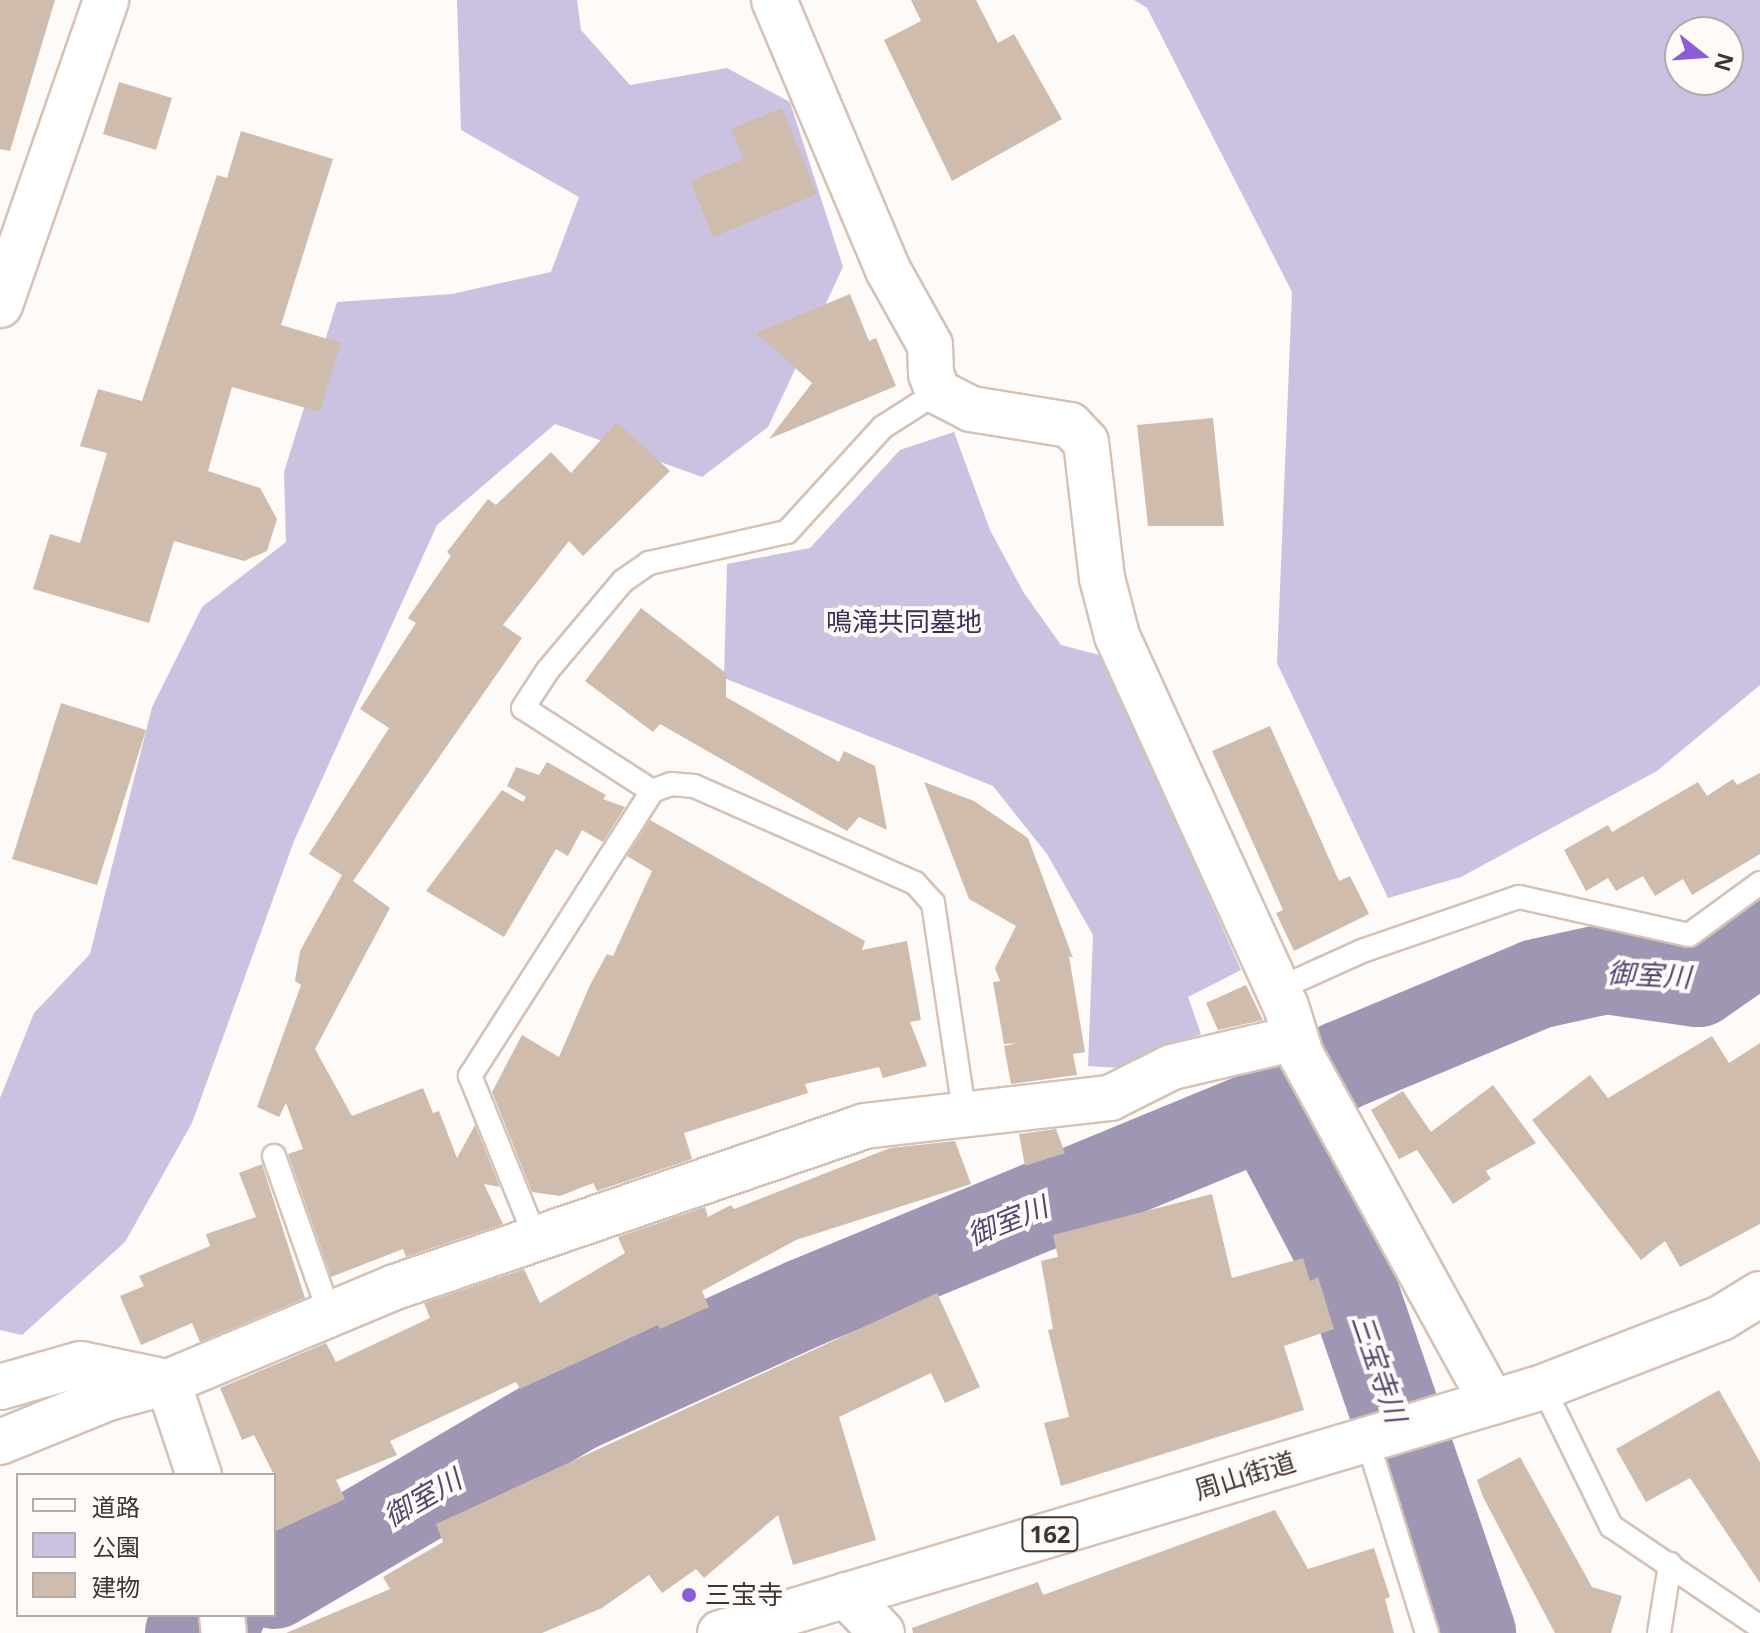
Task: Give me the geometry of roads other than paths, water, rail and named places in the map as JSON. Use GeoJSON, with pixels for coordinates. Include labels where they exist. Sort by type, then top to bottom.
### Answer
{"type":"FeatureCollection","features":[{"type":"Feature","properties":{"kind":"main road"},"geometry":{"type":"LineString","coordinates":[[0,305],[106,0]]}},
{"type":"Feature","properties":{"kind":"main road"},"geometry":{"type":"LineString","coordinates":[[774,0],[888,270],[930,345],[931,374],[938,392],[971,409],[1070,425],[1086,442],[1102,578],[1117,636],[1278,989],[1298,1047],[1492,1402]]}},
{"type":"Feature","properties":{"kind":"main road"},"geometry":{"type":"LineString","coordinates":[[0,1442],[108,1398],[168,1382],[329,1312],[864,1126],[965,1118],[1110,1098],[1172,1067],[1298,1047]]}},
{"type":"Feature","properties":{"kind":"main road","name":"周山街道"},"geometry":{"type":"LineString","coordinates":[[720,1633],[1543,1387],[1721,1318],[1760,1294]]}},
{"type":"Feature","properties":{"kind":"main road"},"geometry":{"type":"LineString","coordinates":[[0,1387],[81,1364],[168,1382]]}},
{"type":"Feature","properties":{"kind":"main road"},"geometry":{"type":"LineString","coordinates":[[168,1382],[198,1473]]}},
{"type":"Feature","properties":{"kind":"main road"},"geometry":{"type":"LineString","coordinates":[[846,1595],[882,1633]]}},
{"type":"Feature","properties":{"kind":"lane"},"geometry":{"type":"LineString","coordinates":[[652,791],[523,708],[548,670],[623,581],[649,563],[787,532],[883,427],[938,392]]}},
{"type":"Feature","properties":{"kind":"lane"},"geometry":{"type":"LineString","coordinates":[[536,1239],[470,1076],[652,791],[671,784],[694,786],[915,883],[933,903],[965,1118]]}},
{"type":"Feature","properties":{"kind":"lane"},"geometry":{"type":"LineString","coordinates":[[1278,989],[1362,951],[1519,897],[1689,935],[1760,883]]}},
{"type":"Feature","properties":{"kind":"lane"},"geometry":{"type":"LineString","coordinates":[[274,1156],[329,1312]]}},
{"type":"Feature","properties":{"kind":"lane"},"geometry":{"type":"LineString","coordinates":[[1543,1387],[1611,1526],[1760,1627]]}},
{"type":"Feature","properties":{"kind":"lane"},"geometry":{"type":"LineString","coordinates":[[1373,1437],[1427,1633]]}},
{"type":"Feature","properties":{"kind":"lane"},"geometry":{"type":"LineString","coordinates":[[1659,1633],[1670,1564]]}},
{"type":"Feature","properties":{"kind":"waterway","name":"御室川"},"geometry":{"type":"LineString","coordinates":[[276,1583],[578,1406],[805,1303],[1267,1113],[1341,1066],[1537,984],[1605,969],[1698,982],[1760,939]]}},
{"type":"Feature","properties":{"kind":"waterway","name":"三宝寺川"},"geometry":{"type":"LineString","coordinates":[[1267,1113],[1340,1252],[1471,1633]]}},
{"type":"Feature","properties":{"kind":"waterway","name":"御室川"},"geometry":{"type":"LineString","coordinates":[[190,1633],[217,1617]]}},
{"type":"Feature","properties":{"kind":"place","name":"三宝寺"},"geometry":{"type":"Point","coordinates":[689,1595]}},
{"type":"Feature","properties":{"kind":"park label","name":"鳴滝共同墓地"},"geometry":{"type":"Point","coordinates":[904,622]}}]}
